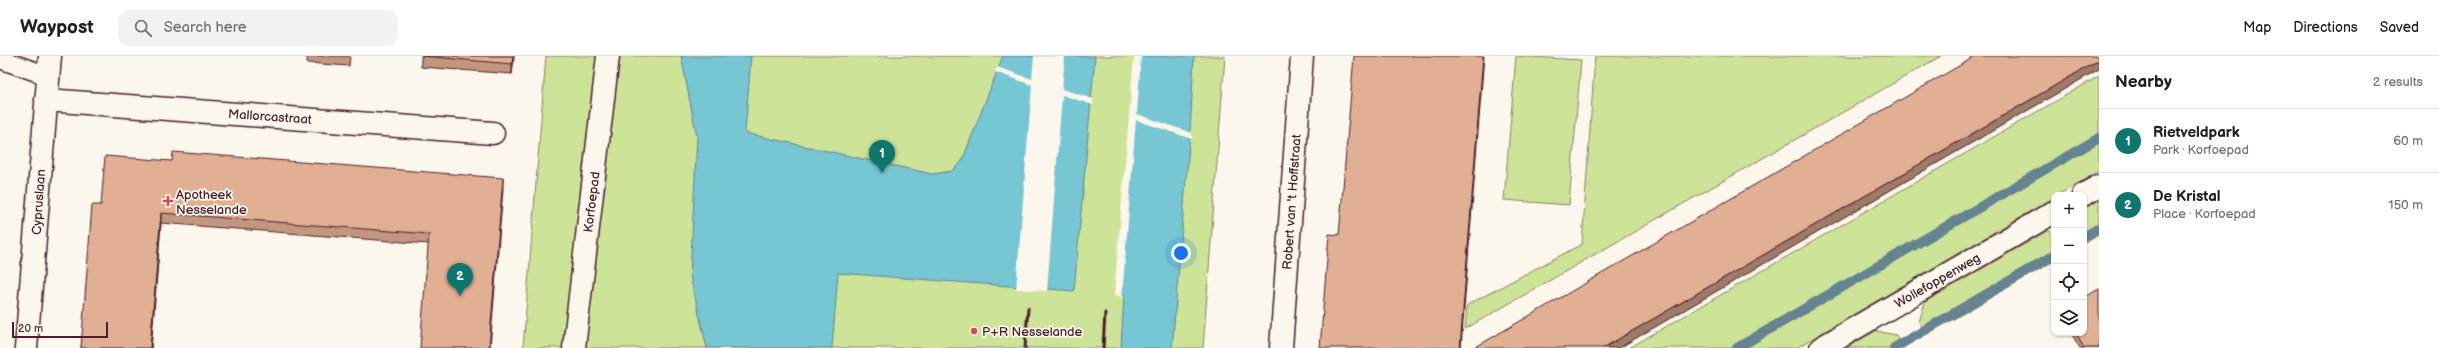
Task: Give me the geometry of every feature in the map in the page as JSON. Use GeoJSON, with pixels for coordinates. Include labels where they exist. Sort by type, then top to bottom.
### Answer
{"type":"FeatureCollection","features":[{"type":"Feature","properties":{"kind":"street","name":"Korfoepad"},"geometry":{"type":"LineString","coordinates":[[574,348],[608,56]]}},
{"type":"Feature","properties":{"kind":"street","name":"Robert van 't Hoffstraat"},"geometry":{"type":"LineString","coordinates":[[1281,348],[1302,56]]}},
{"type":"Feature","properties":{"kind":"street","name":"Cypruslaan"},"geometry":{"type":"LineString","coordinates":[[26,348],[49,66]]}},
{"type":"Feature","properties":{"kind":"street","name":"Mallorcastraat"},"geometry":{"type":"LineString","coordinates":[[46,100],[493,133]]}},
{"type":"Feature","properties":{"kind":"street"},"geometry":{"type":"LineString","coordinates":[[2087,193],[2099,186]]}},
{"type":"Feature","properties":{"kind":"street","name":"Wollefoppenweg"},"geometry":{"type":"LineString","coordinates":[[1821,348],[2051,214]]}},
{"type":"Feature","properties":{"kind":"lane"},"geometry":{"type":"LineString","coordinates":[[0,59],[49,66]]}},
{"type":"Feature","properties":{"kind":"green space"},"geometry":{"type":"Polygon","coordinates":[[[546,56],[1225,56],[1203,348],[523,348],[546,56]]]}},
{"type":"Feature","properties":{"kind":"green space"},"geometry":{"type":"Polygon","coordinates":[[[1516,56],[1581,60],[1569,205],[1504,200],[1516,56]]]}},
{"type":"Feature","properties":{"kind":"green space"},"geometry":{"type":"Polygon","coordinates":[[[1595,56],[1941,56],[1465,329],[1467,305],[1582,244],[1595,56]]]}},
{"type":"Feature","properties":{"kind":"green space"},"geometry":{"type":"Polygon","coordinates":[[[2099,76],[2099,171],[2063,192],[2051,192],[2051,199],[1796,348],[1629,348],[2099,76]]]}},
{"type":"Feature","properties":{"kind":"green space"},"geometry":{"type":"Polygon","coordinates":[[[2099,199],[2099,235],[2087,242],[2087,228],[2087,205],[2099,199]]]}},
{"type":"Feature","properties":{"kind":"green space"},"geometry":{"type":"Polygon","coordinates":[[[2049,230],[2051,233],[2051,263],[1926,335],[1919,322],[1925,302],[2049,230]]]}},
{"type":"Feature","properties":{"kind":"green space"},"geometry":{"type":"Polygon","coordinates":[[[1876,331],[1896,335],[1904,348],[1846,348],[1876,331]]]}},
{"type":"Feature","properties":{"kind":"water"},"geometry":{"type":"Polygon","coordinates":[[[681,56],[751,56],[745,133],[932,174],[952,171],[962,161],[1003,56],[1095,56],[1074,291],[838,273],[832,348],[707,348],[690,276],[697,137],[681,56]]]}},
{"type":"Feature","properties":{"kind":"water"},"geometry":{"type":"Polygon","coordinates":[[[1136,56],[1194,56],[1190,133],[1172,348],[1121,348],[1124,295],[1116,294],[1136,56]]]}},
{"type":"Feature","properties":{"kind":"pier"},"geometry":{"type":"Polygon","coordinates":[[[1034,56],[1065,56],[1062,89],[1093,99],[1093,105],[1062,95],[1047,291],[1016,289],[1032,85],[995,72],[997,67],[1032,79],[1034,56]]]}},
{"type":"Feature","properties":{"kind":"pier"},"geometry":{"type":"Polygon","coordinates":[[[1134,56],[1141,56],[1137,114],[1192,133],[1192,139],[1136,120],[1122,297],[1114,294],[1134,56]]]}},
{"type":"Feature","properties":{"kind":"building"},"geometry":{"type":"Polygon","coordinates":[[[421,56],[513,56],[512,64],[421,56]]]}},
{"type":"Feature","properties":{"kind":"building"},"geometry":{"type":"Polygon","coordinates":[[[1354,56],[1483,56],[1460,348],[1320,348],[1329,234],[1339,235],[1354,56]]]}},
{"type":"Feature","properties":{"kind":"building"},"geometry":{"type":"Polygon","coordinates":[[[1976,56],[2099,56],[2099,60],[1603,348],[1474,348],[1976,56]]]}},
{"type":"Feature","properties":{"kind":"building"},"geometry":{"type":"Polygon","coordinates":[[[173,152],[503,178],[489,348],[420,348],[429,234],[161,213],[150,348],[81,348],[92,205],[101,205],[105,156],[172,161],[173,152]]]}},
{"type":"Feature","properties":{"kind":"building"},"geometry":{"type":"Polygon","coordinates":[[[2099,289],[2099,348],[2084,348],[2078,336],[2087,336],[2087,295],[2099,289]]]}},
{"type":"Feature","properties":{"kind":"waterway"},"geometry":{"type":"LineString","coordinates":[[1737,348],[2099,138]]}},
{"type":"Feature","properties":{"kind":"waterway"},"geometry":{"type":"LineString","coordinates":[[2087,235],[2099,228]]}},
{"type":"Feature","properties":{"kind":"waterway"},"geometry":{"type":"LineString","coordinates":[[1894,348],[2051,257]]}},
{"type":"Feature","properties":{"kind":"railway"},"geometry":{"type":"LineString","coordinates":[[1025,348],[1028,308]]}},
{"type":"Feature","properties":{"kind":"railway"},"geometry":{"type":"LineString","coordinates":[[1103,348],[1105,313]]}},
{"type":"Feature","properties":{"kind":"place","name":"Rietveldpark"},"geometry":{"type":"Point","coordinates":[882,173]}},
{"type":"Feature","properties":{"kind":"place","name":"Apotheek Nesselande"},"geometry":{"type":"Point","coordinates":[168,201]}},
{"type":"Feature","properties":{"kind":"place","name":"De Kristal"},"geometry":{"type":"Point","coordinates":[460,296]}},
{"type":"Feature","properties":{"kind":"place","name":"P+R Nesselande"},"geometry":{"type":"Point","coordinates":[974,331]}}]}
